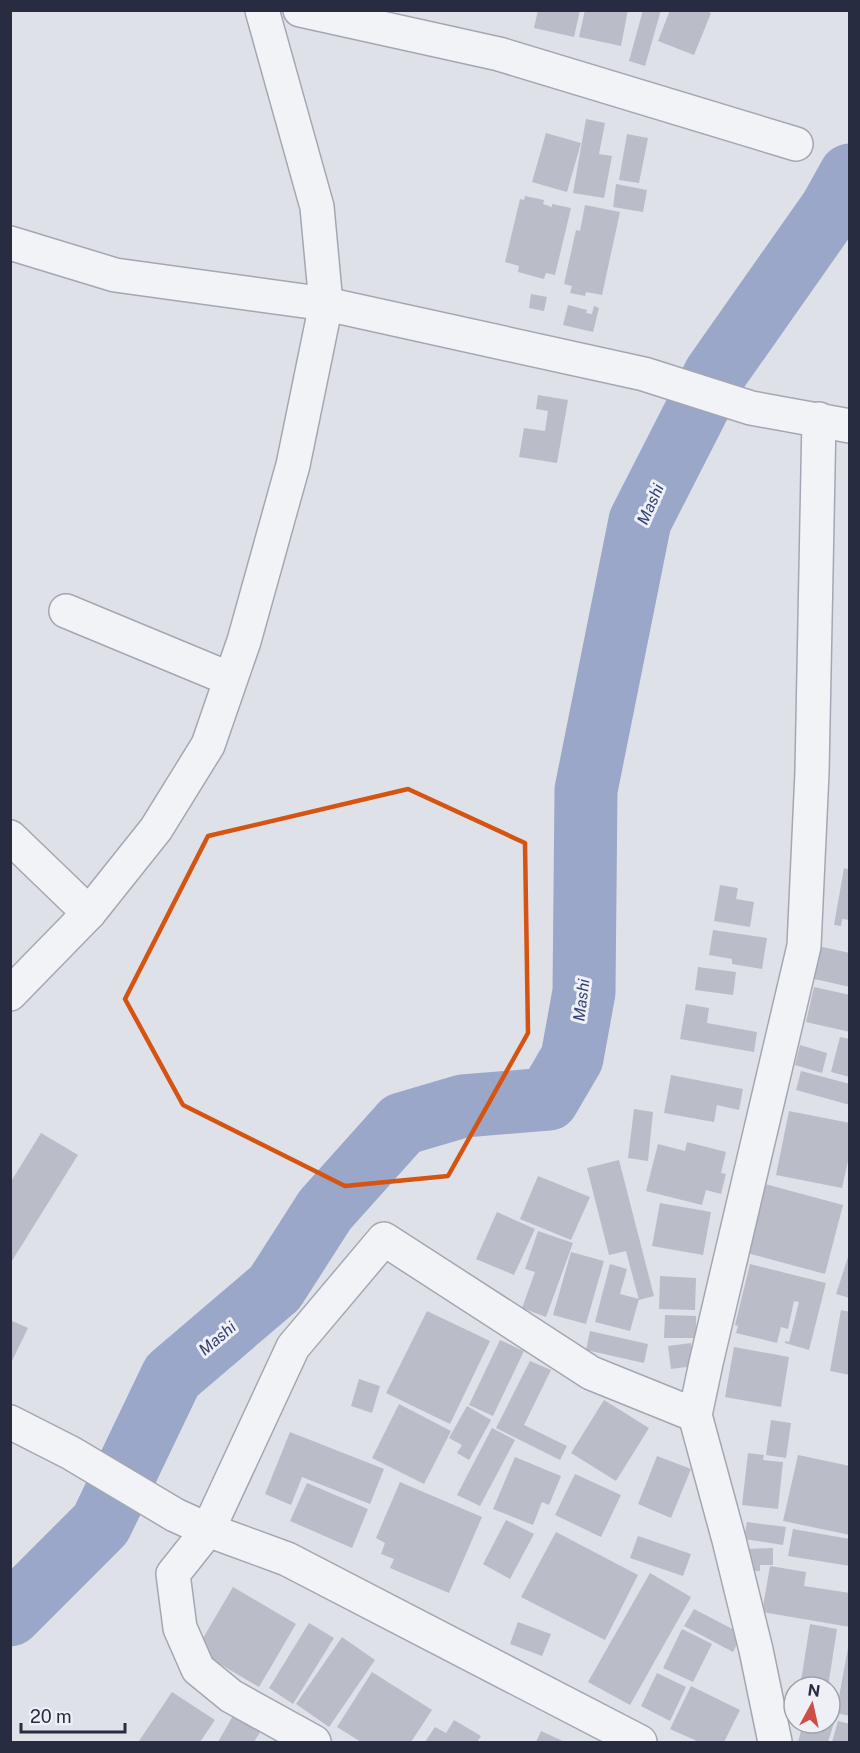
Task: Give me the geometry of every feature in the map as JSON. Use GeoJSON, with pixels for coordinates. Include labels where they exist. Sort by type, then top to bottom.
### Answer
{"type":"FeatureCollection","features":[{"type":"Feature","properties":{"kind":"street"},"geometry":{"type":"LineString","coordinates":[[10,994],[88,913],[156,829],[208,745],[244,641],[293,465],[326,304],[317,207],[262,10]]}},
{"type":"Feature","properties":{"kind":"street"},"geometry":{"type":"LineString","coordinates":[[300,10],[499,54],[796,144]]}},
{"type":"Feature","properties":{"kind":"street"},"geometry":{"type":"LineString","coordinates":[[10,243],[115,274],[326,304],[644,374],[751,408],[834,423],[812,772],[804,946],[695,1415],[732,1551],[775,1743]]}},
{"type":"Feature","properties":{"kind":"street"},"geometry":{"type":"LineString","coordinates":[[66,611],[230,679]]}},
{"type":"Feature","properties":{"kind":"street"},"geometry":{"type":"LineString","coordinates":[[10,837],[88,913]]}},
{"type":"Feature","properties":{"kind":"street"},"geometry":{"type":"LineString","coordinates":[[314,1743],[231,1696],[198,1669],[180,1628],[173,1574],[208,1530],[293,1347],[384,1239],[591,1373],[695,1415]]}},
{"type":"Feature","properties":{"kind":"street"},"geometry":{"type":"LineString","coordinates":[[10,1422],[71,1452],[175,1515],[208,1530],[287,1559],[640,1743]]}},
{"type":"Feature","properties":{"kind":"highlighted area"},"geometry":{"type":"Polygon","coordinates":[[[408,789],[525,843],[528,1033],[448,1176],[345,1186],[183,1105],[125,999],[208,836],[408,789]]]}},
{"type":"Feature","properties":{"kind":"building"},"geometry":{"type":"Polygon","coordinates":[[[538,10],[580,10],[574,37],[534,28],[538,10]]]}},
{"type":"Feature","properties":{"kind":"building"},"geometry":{"type":"Polygon","coordinates":[[[585,10],[628,10],[621,46],[579,37],[585,10]]]}},
{"type":"Feature","properties":{"kind":"building"},"geometry":{"type":"Polygon","coordinates":[[[643,10],[661,10],[645,66],[629,61],[643,10]]]}},
{"type":"Feature","properties":{"kind":"building"},"geometry":{"type":"Polygon","coordinates":[[[670,10],[704,10],[711,13],[694,55],[658,41],[670,10]]]}},
{"type":"Feature","properties":{"kind":"building"},"geometry":{"type":"Polygon","coordinates":[[[586,119],[605,123],[599,154],[612,156],[604,198],[573,193],[586,119]]]}},
{"type":"Feature","properties":{"kind":"building"},"geometry":{"type":"Polygon","coordinates":[[[546,133],[581,143],[567,192],[532,182],[546,133]]]}},
{"type":"Feature","properties":{"kind":"building"},"geometry":{"type":"Polygon","coordinates":[[[627,134],[648,138],[639,183],[619,180],[627,134]]]}},
{"type":"Feature","properties":{"kind":"building"},"geometry":{"type":"Polygon","coordinates":[[[616,184],[647,190],[643,212],[613,207],[616,184]]]}},
{"type":"Feature","properties":{"kind":"building"},"geometry":{"type":"Polygon","coordinates":[[[525,196],[544,200],[543,204],[552,207],[552,204],[571,208],[555,275],[546,273],[544,279],[518,272],[519,266],[505,262],[520,199],[524,200],[525,196]]]}},
{"type":"Feature","properties":{"kind":"building"},"geometry":{"type":"Polygon","coordinates":[[[585,205],[620,212],[602,295],[586,292],[585,296],[570,293],[572,286],[564,284],[576,230],[580,231],[585,205]]]}},
{"type":"Feature","properties":{"kind":"building"},"geometry":{"type":"Polygon","coordinates":[[[531,294],[547,297],[544,311],[529,308],[531,294]]]}},
{"type":"Feature","properties":{"kind":"building"},"geometry":{"type":"Polygon","coordinates":[[[568,305],[587,310],[586,313],[592,314],[594,306],[599,308],[593,332],[563,325],[568,305]]]}},
{"type":"Feature","properties":{"kind":"building"},"geometry":{"type":"Polygon","coordinates":[[[538,395],[568,400],[557,463],[519,457],[524,428],[545,431],[548,411],[536,409],[538,395]]]}},
{"type":"Feature","properties":{"kind":"building"},"geometry":{"type":"Polygon","coordinates":[[[844,868],[850,870],[850,920],[842,919],[841,926],[834,925],[844,868]]]}},
{"type":"Feature","properties":{"kind":"building"},"geometry":{"type":"Polygon","coordinates":[[[720,885],[738,888],[736,899],[754,902],[750,927],[714,921],[720,885]]]}},
{"type":"Feature","properties":{"kind":"building"},"geometry":{"type":"Polygon","coordinates":[[[713,930],[767,938],[762,969],[732,964],[732,959],[709,955],[713,930]]]}},
{"type":"Feature","properties":{"kind":"building"},"geometry":{"type":"Polygon","coordinates":[[[818,946],[850,953],[850,987],[810,978],[818,946]]]}},
{"type":"Feature","properties":{"kind":"building"},"geometry":{"type":"Polygon","coordinates":[[[698,967],[736,972],[733,995],[695,990],[698,967]]]}},
{"type":"Feature","properties":{"kind":"building"},"geometry":{"type":"Polygon","coordinates":[[[814,987],[850,995],[850,1032],[806,1022],[814,987]]]}},
{"type":"Feature","properties":{"kind":"building"},"geometry":{"type":"Polygon","coordinates":[[[686,1004],[709,1008],[707,1023],[757,1032],[754,1052],[680,1039],[686,1004]]]}},
{"type":"Feature","properties":{"kind":"building"},"geometry":{"type":"Polygon","coordinates":[[[840,1037],[850,1039],[850,1077],[831,1072],[840,1037]]]}},
{"type":"Feature","properties":{"kind":"building"},"geometry":{"type":"Polygon","coordinates":[[[800,1045],[827,1053],[822,1073],[795,1065],[800,1045]]]}},
{"type":"Feature","properties":{"kind":"building"},"geometry":{"type":"Polygon","coordinates":[[[801,1071],[850,1084],[850,1105],[796,1090],[801,1071]]]}},
{"type":"Feature","properties":{"kind":"building"},"geometry":{"type":"Polygon","coordinates":[[[671,1075],[743,1089],[739,1110],[717,1105],[714,1122],[664,1113],[671,1075]]]}},
{"type":"Feature","properties":{"kind":"building"},"geometry":{"type":"Polygon","coordinates":[[[634,1109],[653,1112],[648,1161],[628,1158],[634,1109]]]}},
{"type":"Feature","properties":{"kind":"building"},"geometry":{"type":"Polygon","coordinates":[[[789,1111],[850,1123],[850,1152],[842,1188],[776,1175],[789,1111]]]}},
{"type":"Feature","properties":{"kind":"building"},"geometry":{"type":"Polygon","coordinates":[[[41,1133],[78,1155],[10,1264],[10,1183],[41,1133]]]}},
{"type":"Feature","properties":{"kind":"building"},"geometry":{"type":"Polygon","coordinates":[[[687,1142],[726,1152],[721,1173],[726,1174],[721,1194],[706,1190],[702,1205],[646,1191],[658,1144],[685,1151],[687,1142]]]}},
{"type":"Feature","properties":{"kind":"building"},"geometry":{"type":"Polygon","coordinates":[[[619,1160],[654,1296],[639,1300],[626,1251],[609,1255],[587,1168],[619,1160]]]}},
{"type":"Feature","properties":{"kind":"building"},"geometry":{"type":"Polygon","coordinates":[[[538,1176],[590,1197],[571,1240],[520,1219],[538,1176]]]}},
{"type":"Feature","properties":{"kind":"building"},"geometry":{"type":"Polygon","coordinates":[[[765,1184],[843,1205],[825,1274],[747,1253],[765,1184]]]}},
{"type":"Feature","properties":{"kind":"building"},"geometry":{"type":"Polygon","coordinates":[[[660,1203],[711,1212],[703,1255],[652,1246],[660,1203]]]}},
{"type":"Feature","properties":{"kind":"building"},"geometry":{"type":"Polygon","coordinates":[[[497,1212],[535,1229],[514,1275],[476,1259],[497,1212]]]}},
{"type":"Feature","properties":{"kind":"building"},"geometry":{"type":"Polygon","coordinates":[[[538,1231],[573,1243],[546,1317],[522,1308],[535,1272],[525,1269],[538,1231]]]}},
{"type":"Feature","properties":{"kind":"building"},"geometry":{"type":"Polygon","coordinates":[[[850,1251],[850,1298],[836,1294],[850,1251]]]}},
{"type":"Feature","properties":{"kind":"building"},"geometry":{"type":"Polygon","coordinates":[[[571,1252],[604,1261],[586,1324],[553,1315],[571,1252]]]}},
{"type":"Feature","properties":{"kind":"building"},"geometry":{"type":"Polygon","coordinates":[[[610,1264],[627,1269],[620,1294],[639,1299],[630,1331],[595,1322],[610,1264]]]}},
{"type":"Feature","properties":{"kind":"building"},"geometry":{"type":"Polygon","coordinates":[[[750,1264],[826,1283],[809,1350],[785,1343],[785,1341],[789,1342],[799,1302],[794,1301],[788,1329],[781,1327],[777,1343],[736,1333],[738,1326],[735,1325],[750,1264]]]}},
{"type":"Feature","properties":{"kind":"building"},"geometry":{"type":"Polygon","coordinates":[[[660,1276],[696,1278],[695,1310],[659,1309],[660,1276]]]}},
{"type":"Feature","properties":{"kind":"building"},"geometry":{"type":"Polygon","coordinates":[[[841,1310],[850,1312],[850,1375],[830,1371],[841,1310]]]}},
{"type":"Feature","properties":{"kind":"building"},"geometry":{"type":"Polygon","coordinates":[[[427,1311],[490,1341],[450,1424],[386,1393],[427,1311]]]}},
{"type":"Feature","properties":{"kind":"building"},"geometry":{"type":"Polygon","coordinates":[[[665,1315],[696,1316],[696,1338],[664,1338],[665,1315]]]}},
{"type":"Feature","properties":{"kind":"building"},"geometry":{"type":"Polygon","coordinates":[[[10,1320],[28,1328],[10,1365],[10,1320]]]}},
{"type":"Feature","properties":{"kind":"building"},"geometry":{"type":"Polygon","coordinates":[[[590,1331],[648,1344],[644,1363],[586,1350],[590,1331]]]}},
{"type":"Feature","properties":{"kind":"building"},"geometry":{"type":"Polygon","coordinates":[[[500,1340],[524,1351],[493,1416],[469,1405],[500,1340]]]}},
{"type":"Feature","properties":{"kind":"building"},"geometry":{"type":"Polygon","coordinates":[[[691,1343],[694,1366],[671,1369],[668,1346],[691,1343]]]}},
{"type":"Feature","properties":{"kind":"building"},"geometry":{"type":"Polygon","coordinates":[[[734,1347],[789,1357],[781,1407],[725,1397],[734,1347]]]}},
{"type":"Feature","properties":{"kind":"building"},"geometry":{"type":"Polygon","coordinates":[[[530,1361],[551,1370],[524,1425],[567,1446],[560,1460],[496,1428],[530,1361]]]}},
{"type":"Feature","properties":{"kind":"building"},"geometry":{"type":"Polygon","coordinates":[[[359,1379],[380,1386],[372,1413],[351,1406],[359,1379]]]}},
{"type":"Feature","properties":{"kind":"building"},"geometry":{"type":"Polygon","coordinates":[[[604,1400],[649,1428],[616,1481],[571,1453],[604,1400]]]}},
{"type":"Feature","properties":{"kind":"building"},"geometry":{"type":"Polygon","coordinates":[[[399,1404],[451,1431],[424,1484],[372,1458],[399,1404]]]}},
{"type":"Feature","properties":{"kind":"building"},"geometry":{"type":"Polygon","coordinates":[[[467,1406],[491,1420],[469,1460],[457,1453],[462,1445],[449,1438],[467,1406]]]}},
{"type":"Feature","properties":{"kind":"building"},"geometry":{"type":"Polygon","coordinates":[[[771,1420],[791,1423],[786,1458],[766,1455],[771,1420]]]}},
{"type":"Feature","properties":{"kind":"building"},"geometry":{"type":"Polygon","coordinates":[[[492,1428],[515,1440],[480,1506],[457,1495],[492,1428]]]}},
{"type":"Feature","properties":{"kind":"building"},"geometry":{"type":"Polygon","coordinates":[[[290,1432],[384,1469],[370,1504],[302,1477],[291,1505],[265,1494],[290,1432]]]}},
{"type":"Feature","properties":{"kind":"building"},"geometry":{"type":"Polygon","coordinates":[[[748,1453],[764,1455],[763,1460],[783,1462],[778,1509],[742,1505],[748,1453]]]}},
{"type":"Feature","properties":{"kind":"building"},"geometry":{"type":"Polygon","coordinates":[[[798,1455],[850,1466],[850,1535],[783,1521],[798,1455]]]}},
{"type":"Feature","properties":{"kind":"building"},"geometry":{"type":"Polygon","coordinates":[[[657,1456],[691,1469],[671,1518],[638,1504],[657,1456]]]}},
{"type":"Feature","properties":{"kind":"building"},"geometry":{"type":"Polygon","coordinates":[[[515,1457],[561,1476],[549,1505],[542,1502],[533,1525],[493,1509],[515,1457]]]}},
{"type":"Feature","properties":{"kind":"building"},"geometry":{"type":"Polygon","coordinates":[[[575,1474],[621,1495],[601,1537],[555,1515],[575,1474]]]}},
{"type":"Feature","properties":{"kind":"building"},"geometry":{"type":"Polygon","coordinates":[[[400,1482],[482,1517],[449,1593],[390,1568],[394,1559],[381,1554],[385,1543],[376,1538],[400,1482]]]}},
{"type":"Feature","properties":{"kind":"building"},"geometry":{"type":"Polygon","coordinates":[[[307,1483],[368,1509],[352,1548],[290,1521],[307,1483]]]}},
{"type":"Feature","properties":{"kind":"building"},"geometry":{"type":"Polygon","coordinates":[[[506,1520],[534,1534],[510,1579],[483,1564],[506,1520]]]}},
{"type":"Feature","properties":{"kind":"building"},"geometry":{"type":"Polygon","coordinates":[[[747,1522],[786,1527],[783,1545],[744,1539],[747,1522]]]}},
{"type":"Feature","properties":{"kind":"building"},"geometry":{"type":"Polygon","coordinates":[[[793,1529],[850,1539],[850,1566],[788,1556],[793,1529]]]}},
{"type":"Feature","properties":{"kind":"building"},"geometry":{"type":"Polygon","coordinates":[[[556,1532],[638,1575],[605,1640],[521,1597],[556,1532]]]}},
{"type":"Feature","properties":{"kind":"building"},"geometry":{"type":"Polygon","coordinates":[[[638,1536],[691,1554],[683,1576],[630,1558],[638,1536]]]}},
{"type":"Feature","properties":{"kind":"building"},"geometry":{"type":"Polygon","coordinates":[[[773,1548],[773,1565],[760,1565],[760,1571],[748,1571],[746,1549],[773,1548]]]}},
{"type":"Feature","properties":{"kind":"building"},"geometry":{"type":"Polygon","coordinates":[[[770,1566],[806,1572],[804,1586],[850,1593],[850,1627],[762,1612],[770,1566]]]}},
{"type":"Feature","properties":{"kind":"building"},"geometry":{"type":"Polygon","coordinates":[[[650,1573],[691,1597],[630,1705],[588,1682],[650,1573]]]}},
{"type":"Feature","properties":{"kind":"building"},"geometry":{"type":"Polygon","coordinates":[[[233,1587],[296,1624],[259,1687],[196,1650],[233,1587]]]}},
{"type":"Feature","properties":{"kind":"building"},"geometry":{"type":"Polygon","coordinates":[[[694,1609],[742,1634],[733,1652],[684,1626],[694,1609]]]}},
{"type":"Feature","properties":{"kind":"building"},"geometry":{"type":"Polygon","coordinates":[[[518,1622],[551,1634],[542,1656],[510,1644],[518,1622]]]}},
{"type":"Feature","properties":{"kind":"building"},"geometry":{"type":"Polygon","coordinates":[[[309,1623],[334,1638],[293,1704],[269,1688],[309,1623]]]}},
{"type":"Feature","properties":{"kind":"building"},"geometry":{"type":"Polygon","coordinates":[[[810,1624],[837,1629],[830,1675],[802,1675],[810,1624]]]}},
{"type":"Feature","properties":{"kind":"building"},"geometry":{"type":"Polygon","coordinates":[[[682,1629],[712,1644],[693,1682],[663,1668],[682,1629]]]}},
{"type":"Feature","properties":{"kind":"building"},"geometry":{"type":"Polygon","coordinates":[[[342,1637],[375,1660],[329,1727],[296,1704],[342,1637]]]}},
{"type":"Feature","properties":{"kind":"building"},"geometry":{"type":"Polygon","coordinates":[[[848,1648],[850,1648],[850,1716],[842,1714],[842,1680],[848,1648]]]}},
{"type":"Feature","properties":{"kind":"building"},"geometry":{"type":"Polygon","coordinates":[[[372,1672],[432,1710],[411,1742],[361,1742],[337,1727],[372,1672]]]}},
{"type":"Feature","properties":{"kind":"building"},"geometry":{"type":"Polygon","coordinates":[[[657,1673],[686,1687],[670,1721],[641,1706],[657,1673]]]}},
{"type":"Feature","properties":{"kind":"building"},"geometry":{"type":"Polygon","coordinates":[[[691,1686],[740,1710],[724,1742],[699,1742],[670,1729],[691,1686]]]}},
{"type":"Feature","properties":{"kind":"building"},"geometry":{"type":"Polygon","coordinates":[[[172,1692],[215,1720],[200,1742],[139,1741],[172,1692]]]}},
{"type":"Feature","properties":{"kind":"building"},"geometry":{"type":"Polygon","coordinates":[[[234,1714],[262,1729],[254,1742],[218,1742],[234,1714]]]}},
{"type":"Feature","properties":{"kind":"building"},"geometry":{"type":"Polygon","coordinates":[[[454,1720],[481,1736],[477,1742],[425,1742],[435,1727],[446,1733],[454,1720]]]}},
{"type":"Feature","properties":{"kind":"building"},"geometry":{"type":"Polygon","coordinates":[[[842,1722],[850,1724],[850,1742],[832,1742],[834,1735],[842,1735],[842,1722]]]}},
{"type":"Feature","properties":{"kind":"building"},"geometry":{"type":"Polygon","coordinates":[[[541,1731],[565,1742],[536,1742],[541,1731]]]}},
{"type":"Feature","properties":{"kind":"building"},"geometry":{"type":"Polygon","coordinates":[[[800,1735],[830,1735],[828,1742],[798,1742],[800,1735]]]}},
{"type":"Feature","properties":{"kind":"waterway","name":"Mashi"},"geometry":{"type":"LineString","coordinates":[[10,1615],[101,1524],[172,1376],[275,1288],[325,1210],[402,1124],[463,1106],[548,1099],[572,1058],[584,992],[586,790],[640,521],[715,374],[831,209],[850,175]]}}]}
